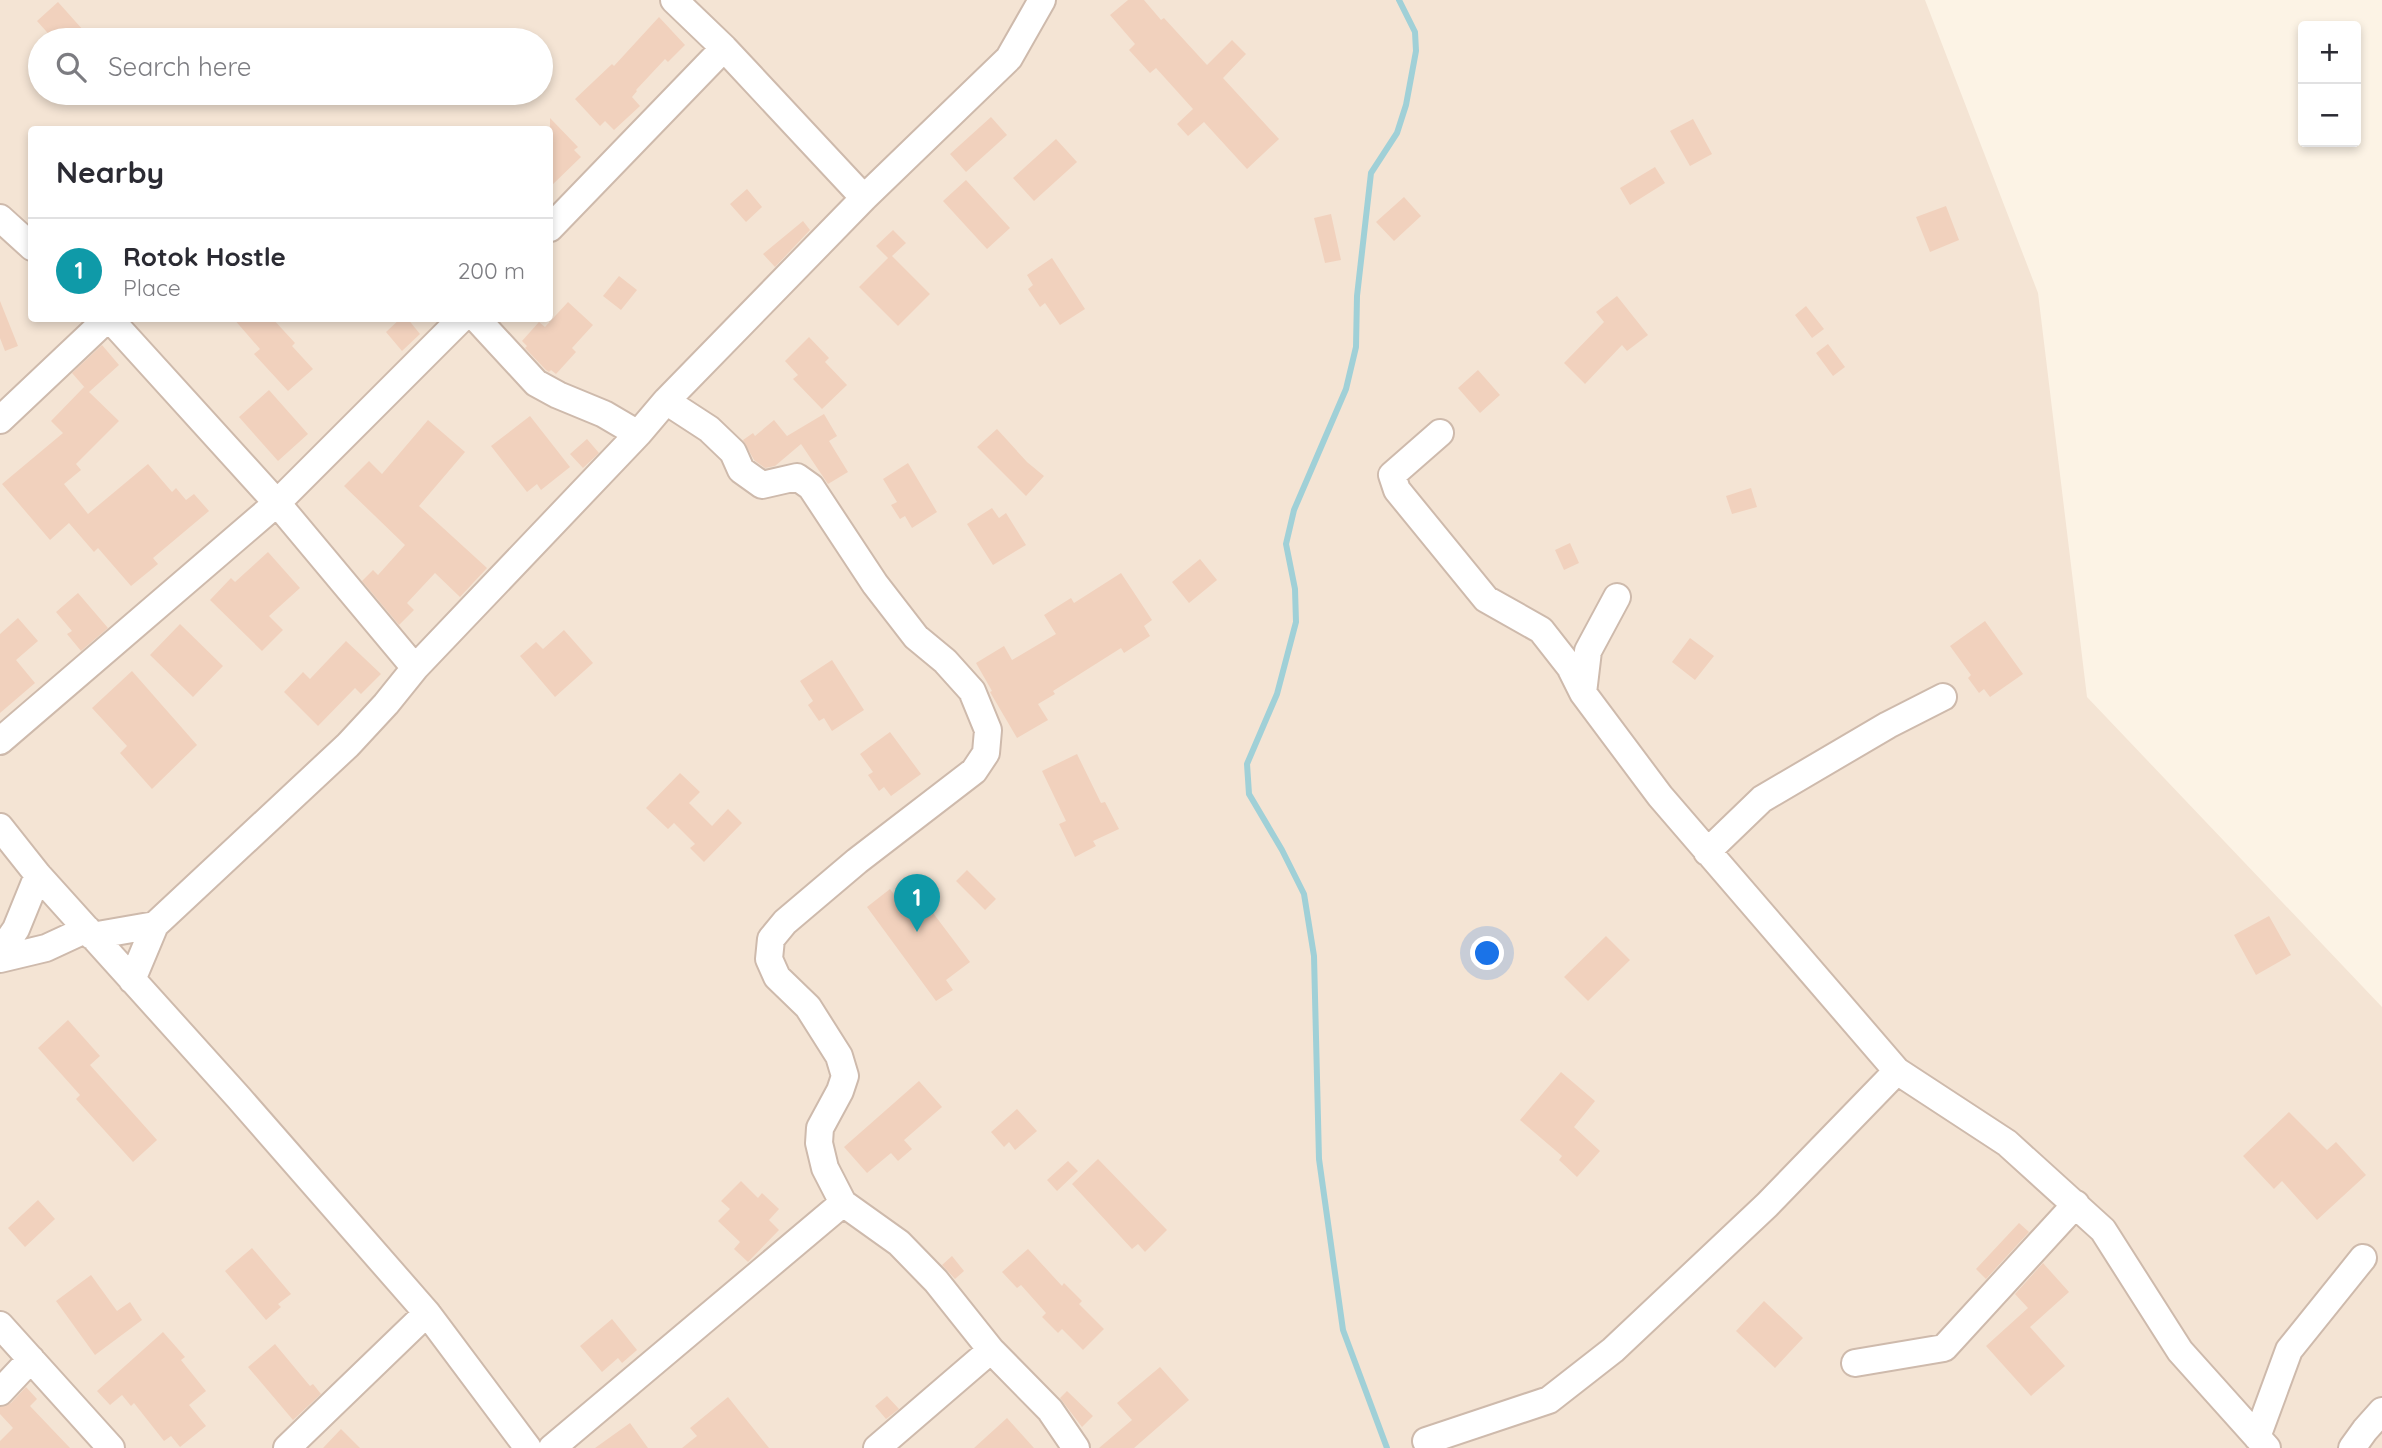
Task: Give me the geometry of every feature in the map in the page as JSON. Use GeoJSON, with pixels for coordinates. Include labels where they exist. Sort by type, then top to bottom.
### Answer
{"type":"FeatureCollection","features":[{"type":"Feature","properties":{"kind":"street"},"geometry":{"type":"LineString","coordinates":[[674,0],[724,48],[864,198]]}},
{"type":"Feature","properties":{"kind":"street"},"geometry":{"type":"LineString","coordinates":[[132,980],[155,925],[348,745],[415,668],[638,434],[666,401],[864,198],[1009,58],[1042,0]]}},
{"type":"Feature","properties":{"kind":"street"},"geometry":{"type":"LineString","coordinates":[[553,225],[724,48]]}},
{"type":"Feature","properties":{"kind":"street"},"geometry":{"type":"LineString","coordinates":[[0,218],[28,243]]}},
{"type":"Feature","properties":{"kind":"street"},"geometry":{"type":"LineString","coordinates":[[0,420],[105,322]]}},
{"type":"Feature","properties":{"kind":"street"},"geometry":{"type":"LineString","coordinates":[[113,322],[277,503],[415,668]]}},
{"type":"Feature","properties":{"kind":"street"},"geometry":{"type":"LineString","coordinates":[[0,741],[277,503],[458,322]]}},
{"type":"Feature","properties":{"kind":"street"},"geometry":{"type":"LineString","coordinates":[[479,322],[536,383],[604,414],[638,434]]}},
{"type":"Feature","properties":{"kind":"street"},"geometry":{"type":"LineString","coordinates":[[666,401],[709,429],[733,452],[741,470],[762,485],[797,477],[811,487],[875,584],[916,637],[946,661],[972,691],[988,730],[986,753],[974,771],[857,861],[785,922],[771,939],[769,959],[777,977],[808,1007],[839,1056],[845,1076],[820,1128],[819,1143],[825,1168],[843,1203],[899,1242],[936,1281],[991,1349],[1050,1410],[1076,1448]]}},
{"type":"Feature","properties":{"kind":"street"},"geometry":{"type":"LineString","coordinates":[[1440,433],[1392,475],[1397,490],[1486,599],[1541,630],[1570,667],[1583,693],[1660,796],[1897,1070],[2007,1143],[2103,1230],[2180,1351],[2262,1442]]}},
{"type":"Feature","properties":{"kind":"street"},"geometry":{"type":"LineString","coordinates":[[1583,693],[1588,652],[1617,597]]}},
{"type":"Feature","properties":{"kind":"street"},"geometry":{"type":"LineString","coordinates":[[1707,852],[1762,799],[1888,724],[1943,697]]}},
{"type":"Feature","properties":{"kind":"street"},"geometry":{"type":"LineString","coordinates":[[0,827],[38,875],[239,1098],[427,1313],[528,1448]]}},
{"type":"Feature","properties":{"kind":"street"},"geometry":{"type":"LineString","coordinates":[[0,952],[16,929],[38,875]]}},
{"type":"Feature","properties":{"kind":"street"},"geometry":{"type":"LineString","coordinates":[[0,959],[46,948],[90,933],[155,925]]}},
{"type":"Feature","properties":{"kind":"street"},"geometry":{"type":"LineString","coordinates":[[1426,1441],[1549,1400],[1613,1350],[1767,1205],[1897,1070]]}},
{"type":"Feature","properties":{"kind":"street"},"geometry":{"type":"LineString","coordinates":[[552,1448],[843,1203]]}},
{"type":"Feature","properties":{"kind":"street"},"geometry":{"type":"LineString","coordinates":[[1855,1363],[1944,1348],[2076,1204]]}},
{"type":"Feature","properties":{"kind":"street"},"geometry":{"type":"LineString","coordinates":[[2262,1442],[2289,1350],[2364,1258]]}},
{"type":"Feature","properties":{"kind":"street"},"geometry":{"type":"LineString","coordinates":[[287,1448],[427,1313]]}},
{"type":"Feature","properties":{"kind":"street"},"geometry":{"type":"LineString","coordinates":[[0,1325],[111,1448]]}},
{"type":"Feature","properties":{"kind":"street"},"geometry":{"type":"LineString","coordinates":[[877,1448],[991,1349]]}},
{"type":"Feature","properties":{"kind":"street"},"geometry":{"type":"LineString","coordinates":[[0,1392],[31,1359]]}},
{"type":"Feature","properties":{"kind":"street"},"geometry":{"type":"LineString","coordinates":[[2352,1448],[2382,1410]]}},
{"type":"Feature","properties":{"kind":"shaded area"},"geometry":{"type":"Polygon","coordinates":[[[0,0],[1925,0],[2038,293],[2087,697],[2382,1007],[2382,1448],[0,1448],[0,0]]]}},
{"type":"Feature","properties":{"kind":"building"},"geometry":{"type":"Polygon","coordinates":[[[1128,0],[1144,0],[1207,65],[1232,40],[1246,54],[1223,78],[1279,139],[1247,169],[1204,122],[1188,136],[1177,124],[1193,109],[1156,68],[1150,73],[1129,50],[1135,44],[1110,15],[1128,0]]]}},
{"type":"Feature","properties":{"kind":"building"},"geometry":{"type":"Polygon","coordinates":[[[58,2],[81,28],[43,28],[37,21],[58,2]]]}},
{"type":"Feature","properties":{"kind":"building"},"geometry":{"type":"Polygon","coordinates":[[[659,17],[685,45],[668,62],[665,59],[636,90],[632,97],[640,106],[614,130],[605,121],[600,126],[575,99],[612,64],[614,66],[659,17]]]}},
{"type":"Feature","properties":{"kind":"building"},"geometry":{"type":"Polygon","coordinates":[[[991,117],[1007,135],[966,172],[950,154],[991,117]]]}},
{"type":"Feature","properties":{"kind":"building"},"geometry":{"type":"Polygon","coordinates":[[[550,118],[578,147],[574,150],[581,157],[553,184],[553,126],[550,126],[550,118]]]}},
{"type":"Feature","properties":{"kind":"building"},"geometry":{"type":"Polygon","coordinates":[[[1693,119],[1712,154],[1690,166],[1670,131],[1693,119]]]}},
{"type":"Feature","properties":{"kind":"building"},"geometry":{"type":"Polygon","coordinates":[[[1056,139],[1077,162],[1034,201],[1013,178],[1056,139]]]}},
{"type":"Feature","properties":{"kind":"building"},"geometry":{"type":"Polygon","coordinates":[[[1655,167],[1665,183],[1630,205],[1620,188],[1655,167]]]}},
{"type":"Feature","properties":{"kind":"building"},"geometry":{"type":"Polygon","coordinates":[[[966,180],[1010,228],[987,249],[943,201],[966,180]]]}},
{"type":"Feature","properties":{"kind":"building"},"geometry":{"type":"Polygon","coordinates":[[[747,189],[762,207],[746,222],[730,204],[747,189]]]}},
{"type":"Feature","properties":{"kind":"building"},"geometry":{"type":"Polygon","coordinates":[[[1404,197],[1421,216],[1394,241],[1376,222],[1404,197]]]}},
{"type":"Feature","properties":{"kind":"building"},"geometry":{"type":"Polygon","coordinates":[[[1946,206],[1959,240],[1930,252],[1916,217],[1946,206]]]}},
{"type":"Feature","properties":{"kind":"building"},"geometry":{"type":"Polygon","coordinates":[[[1331,214],[1341,260],[1325,263],[1314,218],[1331,214]]]}},
{"type":"Feature","properties":{"kind":"building"},"geometry":{"type":"Polygon","coordinates":[[[803,221],[810,230],[775,267],[763,254],[803,221]]]}},
{"type":"Feature","properties":{"kind":"building"},"geometry":{"type":"Polygon","coordinates":[[[893,230],[906,243],[892,256],[930,294],[898,326],[859,287],[888,258],[876,246],[893,230]]]}},
{"type":"Feature","properties":{"kind":"building"},"geometry":{"type":"Polygon","coordinates":[[[1052,258],[1085,309],[1060,325],[1045,303],[1040,307],[1028,289],[1033,285],[1027,275],[1052,258]]]}},
{"type":"Feature","properties":{"kind":"building"},"geometry":{"type":"Polygon","coordinates":[[[619,276],[637,290],[621,310],[603,296],[619,276]]]}},
{"type":"Feature","properties":{"kind":"building"},"geometry":{"type":"Polygon","coordinates":[[[1617,296],[1648,335],[1627,351],[1622,345],[1585,384],[1564,363],[1604,322],[1596,312],[1617,296]]]}},
{"type":"Feature","properties":{"kind":"building"},"geometry":{"type":"Polygon","coordinates":[[[0,301],[18,346],[5,351],[0,338],[0,301]]]}},
{"type":"Feature","properties":{"kind":"building"},"geometry":{"type":"Polygon","coordinates":[[[568,302],[593,325],[572,348],[576,352],[556,374],[546,370],[525,348],[527,346],[522,341],[539,322],[545,327],[553,322],[553,318],[568,302]]]}},
{"type":"Feature","properties":{"kind":"building"},"geometry":{"type":"Polygon","coordinates":[[[1806,306],[1824,329],[1812,338],[1795,315],[1806,306]]]}},
{"type":"Feature","properties":{"kind":"building"},"geometry":{"type":"Polygon","coordinates":[[[236,322],[276,322],[295,343],[292,346],[313,369],[288,391],[254,354],[260,349],[236,322]]]}},
{"type":"Feature","properties":{"kind":"building"},"geometry":{"type":"Polygon","coordinates":[[[397,322],[410,322],[420,334],[402,351],[386,332],[397,322]]]}},
{"type":"Feature","properties":{"kind":"building"},"geometry":{"type":"Polygon","coordinates":[[[809,337],[829,358],[825,362],[847,385],[822,409],[793,379],[798,375],[785,361],[809,337]]]}},
{"type":"Feature","properties":{"kind":"building"},"geometry":{"type":"Polygon","coordinates":[[[1828,344],[1845,367],[1833,376],[1816,353],[1828,344]]]}},
{"type":"Feature","properties":{"kind":"building"},"geometry":{"type":"Polygon","coordinates":[[[102,345],[119,365],[89,392],[119,421],[76,464],[81,470],[64,484],[88,514],[148,464],[172,492],[176,488],[186,500],[194,494],[209,511],[153,558],[158,564],[131,586],[98,548],[94,552],[69,523],[50,540],[2,484],[63,433],[51,421],[84,387],[86,389],[72,373],[102,345]]]}},
{"type":"Feature","properties":{"kind":"building"},"geometry":{"type":"Polygon","coordinates":[[[1478,370],[1500,395],[1480,413],[1458,388],[1478,370]]]}},
{"type":"Feature","properties":{"kind":"building"},"geometry":{"type":"Polygon","coordinates":[[[269,390],[308,434],[278,461],[239,417],[269,390]]]}},
{"type":"Feature","properties":{"kind":"building"},"geometry":{"type":"Polygon","coordinates":[[[824,414],[837,436],[829,441],[848,472],[828,484],[801,444],[775,466],[765,468],[754,460],[743,440],[753,433],[755,436],[774,420],[787,436],[824,414]]]}},
{"type":"Feature","properties":{"kind":"building"},"geometry":{"type":"Polygon","coordinates":[[[530,416],[570,467],[541,490],[537,484],[527,492],[491,446],[530,416]]]}},
{"type":"Feature","properties":{"kind":"building"},"geometry":{"type":"Polygon","coordinates":[[[428,420],[465,452],[419,506],[487,568],[460,597],[435,573],[407,603],[414,610],[399,625],[362,581],[373,570],[378,575],[405,545],[344,486],[369,461],[382,474],[428,420]]]}},
{"type":"Feature","properties":{"kind":"building"},"geometry":{"type":"Polygon","coordinates":[[[997,429],[1027,462],[1044,476],[1026,496],[977,447],[997,429]]]}},
{"type":"Feature","properties":{"kind":"building"},"geometry":{"type":"Polygon","coordinates":[[[587,439],[599,453],[583,468],[570,454],[587,439]]]}},
{"type":"Feature","properties":{"kind":"building"},"geometry":{"type":"Polygon","coordinates":[[[908,463],[937,512],[912,528],[905,516],[900,519],[891,505],[897,502],[883,479],[908,463]]]}},
{"type":"Feature","properties":{"kind":"building"},"geometry":{"type":"Polygon","coordinates":[[[1751,488],[1757,507],[1732,514],[1726,496],[1751,488]]]}},
{"type":"Feature","properties":{"kind":"building"},"geometry":{"type":"Polygon","coordinates":[[[992,508],[999,518],[1006,513],[1026,545],[993,565],[967,524],[992,508]]]}},
{"type":"Feature","properties":{"kind":"building"},"geometry":{"type":"Polygon","coordinates":[[[1570,543],[1579,563],[1564,570],[1555,550],[1570,543]]]}},
{"type":"Feature","properties":{"kind":"building"},"geometry":{"type":"Polygon","coordinates":[[[268,552],[300,588],[269,616],[283,630],[262,651],[210,600],[231,578],[235,582],[268,552]]]}},
{"type":"Feature","properties":{"kind":"building"},"geometry":{"type":"Polygon","coordinates":[[[1200,559],[1217,580],[1189,603],[1172,582],[1200,559]]]}},
{"type":"Feature","properties":{"kind":"building"},"geometry":{"type":"Polygon","coordinates":[[[1121,573],[1152,620],[1144,626],[1150,636],[1124,653],[1121,648],[1053,691],[1055,694],[1038,704],[1048,720],[1017,738],[976,663],[1004,646],[1012,660],[1056,634],[1044,615],[1071,598],[1074,603],[1121,573]]]}},
{"type":"Feature","properties":{"kind":"building"},"geometry":{"type":"Polygon","coordinates":[[[78,593],[108,628],[81,651],[67,634],[72,631],[56,612],[78,593]]]}},
{"type":"Feature","properties":{"kind":"building"},"geometry":{"type":"Polygon","coordinates":[[[18,618],[38,641],[16,660],[35,683],[0,713],[0,634],[18,618]]]}},
{"type":"Feature","properties":{"kind":"building"},"geometry":{"type":"Polygon","coordinates":[[[1985,621],[2023,674],[1990,697],[1984,689],[1979,693],[1968,678],[1971,675],[1950,646],[1985,621]]]}},
{"type":"Feature","properties":{"kind":"building"},"geometry":{"type":"Polygon","coordinates":[[[180,624],[223,666],[193,697],[150,655],[180,624]]]}},
{"type":"Feature","properties":{"kind":"building"},"geometry":{"type":"Polygon","coordinates":[[[564,630],[593,663],[555,697],[520,656],[536,642],[543,649],[564,630]]]}},
{"type":"Feature","properties":{"kind":"building"},"geometry":{"type":"Polygon","coordinates":[[[1690,638],[1714,656],[1695,680],[1672,662],[1690,638]]]}},
{"type":"Feature","properties":{"kind":"building"},"geometry":{"type":"Polygon","coordinates":[[[346,641],[381,674],[361,694],[355,688],[318,726],[284,692],[303,672],[310,679],[346,641]]]}},
{"type":"Feature","properties":{"kind":"building"},"geometry":{"type":"Polygon","coordinates":[[[832,660],[864,710],[832,731],[824,718],[819,721],[808,705],[813,701],[800,681],[832,660]]]}},
{"type":"Feature","properties":{"kind":"building"},"geometry":{"type":"Polygon","coordinates":[[[132,671],[197,745],[152,789],[120,753],[127,746],[92,708],[132,671]]]}},
{"type":"Feature","properties":{"kind":"building"},"geometry":{"type":"Polygon","coordinates":[[[890,732],[921,774],[891,796],[884,787],[879,791],[868,775],[873,772],[860,754],[890,732]]]}},
{"type":"Feature","properties":{"kind":"building"},"geometry":{"type":"Polygon","coordinates":[[[1077,754],[1101,803],[1105,802],[1119,829],[1093,841],[1096,846],[1075,857],[1059,824],[1066,821],[1042,771],[1077,754]]]}},
{"type":"Feature","properties":{"kind":"building"},"geometry":{"type":"Polygon","coordinates":[[[680,773],[700,792],[689,803],[712,826],[728,809],[742,823],[704,862],[690,848],[695,844],[674,823],[668,829],[646,808],[680,773]]]}},
{"type":"Feature","properties":{"kind":"building"},"geometry":{"type":"Polygon","coordinates":[[[967,870],[996,899],[985,910],[956,881],[967,870]]]}},
{"type":"Feature","properties":{"kind":"building"},"geometry":{"type":"Polygon","coordinates":[[[890,889],[902,905],[918,893],[970,962],[946,980],[953,990],[936,1001],[867,907],[890,889]]]}},
{"type":"Feature","properties":{"kind":"building"},"geometry":{"type":"Polygon","coordinates":[[[2269,916],[2291,955],[2256,975],[2234,935],[2269,916]]]}},
{"type":"Feature","properties":{"kind":"building"},"geometry":{"type":"Polygon","coordinates":[[[1606,936],[1630,960],[1588,1001],[1564,977],[1606,936]]]}},
{"type":"Feature","properties":{"kind":"building"},"geometry":{"type":"Polygon","coordinates":[[[68,1020],[100,1056],[90,1065],[157,1140],[133,1162],[76,1099],[80,1095],[38,1048],[68,1020]]]}},
{"type":"Feature","properties":{"kind":"building"},"geometry":{"type":"Polygon","coordinates":[[[1561,1072],[1595,1101],[1574,1127],[1600,1151],[1577,1177],[1559,1160],[1562,1156],[1520,1120],[1561,1072]]]}},
{"type":"Feature","properties":{"kind":"building"},"geometry":{"type":"Polygon","coordinates":[[[919,1081],[942,1107],[904,1140],[912,1149],[898,1161],[891,1153],[867,1173],[844,1147],[919,1081]]]}},
{"type":"Feature","properties":{"kind":"building"},"geometry":{"type":"Polygon","coordinates":[[[1017,1109],[1037,1131],[1015,1150],[1009,1142],[1004,1147],[991,1132],[1017,1109]]]}},
{"type":"Feature","properties":{"kind":"building"},"geometry":{"type":"Polygon","coordinates":[[[2289,1112],[2327,1150],[2336,1142],[2366,1175],[2317,1220],[2282,1181],[2274,1189],[2243,1156],[2289,1112]]]}},
{"type":"Feature","properties":{"kind":"building"},"geometry":{"type":"Polygon","coordinates":[[[1098,1159],[1167,1230],[1145,1252],[1138,1244],[1132,1249],[1072,1184],[1098,1159]]]}},
{"type":"Feature","properties":{"kind":"building"},"geometry":{"type":"Polygon","coordinates":[[[1068,1161],[1078,1171],[1057,1191],[1047,1180],[1068,1161]]]}},
{"type":"Feature","properties":{"kind":"building"},"geometry":{"type":"Polygon","coordinates":[[[741,1181],[758,1198],[762,1193],[779,1209],[769,1220],[779,1230],[748,1262],[734,1249],[740,1242],[718,1221],[730,1209],[721,1201],[741,1181]]]}},
{"type":"Feature","properties":{"kind":"building"},"geometry":{"type":"Polygon","coordinates":[[[38,1200],[55,1219],[25,1247],[8,1228],[38,1200]]]}},
{"type":"Feature","properties":{"kind":"building"},"geometry":{"type":"Polygon","coordinates":[[[2019,1223],[2029,1232],[1986,1279],[1976,1269],[2019,1223]]]}},
{"type":"Feature","properties":{"kind":"building"},"geometry":{"type":"Polygon","coordinates":[[[252,1248],[291,1294],[278,1304],[281,1307],[266,1320],[225,1271],[252,1248]]]}},
{"type":"Feature","properties":{"kind":"building"},"geometry":{"type":"Polygon","coordinates":[[[1028,1249],[1062,1286],[1064,1283],[1082,1301],[1079,1304],[1104,1329],[1083,1350],[1062,1329],[1058,1333],[1042,1317],[1046,1313],[1021,1285],[1017,1288],[1002,1272],[1028,1249]]]}},
{"type":"Feature","properties":{"kind":"building"},"geometry":{"type":"Polygon","coordinates":[[[952,1256],[964,1271],[955,1279],[942,1265],[952,1256]]]}},
{"type":"Feature","properties":{"kind":"building"},"geometry":{"type":"Polygon","coordinates":[[[2043,1263],[2069,1292],[2030,1327],[2065,1366],[2031,1396],[1986,1346],[2028,1308],[2015,1294],[2043,1263]]]}},
{"type":"Feature","properties":{"kind":"building"},"geometry":{"type":"Polygon","coordinates":[[[91,1275],[117,1311],[130,1302],[142,1320],[95,1355],[56,1301],[91,1275]]]}},
{"type":"Feature","properties":{"kind":"building"},"geometry":{"type":"Polygon","coordinates":[[[1764,1301],[1803,1338],[1775,1368],[1736,1331],[1764,1301]]]}},
{"type":"Feature","properties":{"kind":"building"},"geometry":{"type":"Polygon","coordinates":[[[612,1319],[637,1350],[622,1363],[618,1358],[602,1372],[580,1346],[612,1319]]]}},
{"type":"Feature","properties":{"kind":"building"},"geometry":{"type":"Polygon","coordinates":[[[163,1332],[185,1357],[181,1360],[206,1391],[189,1405],[206,1426],[180,1447],[171,1436],[164,1441],[134,1403],[131,1406],[122,1395],[110,1405],[97,1391],[163,1332]]]}},
{"type":"Feature","properties":{"kind":"building"},"geometry":{"type":"Polygon","coordinates":[[[275,1344],[310,1386],[313,1384],[321,1394],[293,1420],[248,1367],[275,1344]]]}},
{"type":"Feature","properties":{"kind":"building"},"geometry":{"type":"Polygon","coordinates":[[[1160,1367],[1189,1400],[1134,1448],[1099,1448],[1132,1420],[1117,1403],[1160,1367]]]}},
{"type":"Feature","properties":{"kind":"building"},"geometry":{"type":"Polygon","coordinates":[[[26,1387],[37,1399],[30,1406],[70,1448],[0,1448],[0,1441],[13,1428],[0,1414],[0,1407],[11,1403],[26,1387]]]}},
{"type":"Feature","properties":{"kind":"building"},"geometry":{"type":"Polygon","coordinates":[[[1067,1391],[1093,1416],[1082,1427],[1060,1398],[1067,1391]]]}},
{"type":"Feature","properties":{"kind":"building"},"geometry":{"type":"Polygon","coordinates":[[[887,1396],[899,1409],[886,1419],[875,1406],[887,1396]]]}},
{"type":"Feature","properties":{"kind":"building"},"geometry":{"type":"Polygon","coordinates":[[[728,1397],[769,1448],[682,1448],[697,1436],[690,1428],[728,1397]]]}},
{"type":"Feature","properties":{"kind":"building"},"geometry":{"type":"Polygon","coordinates":[[[1007,1418],[1034,1448],[974,1448],[1007,1418]]]}},
{"type":"Feature","properties":{"kind":"building"},"geometry":{"type":"Polygon","coordinates":[[[630,1423],[648,1448],[595,1448],[630,1423]]]}},
{"type":"Feature","properties":{"kind":"building"},"geometry":{"type":"Polygon","coordinates":[[[341,1429],[360,1448],[323,1448],[341,1429]]]}},
{"type":"Feature","properties":{"kind":"waterway"},"geometry":{"type":"LineString","coordinates":[[1387,1448],[1343,1330],[1319,1159],[1314,956],[1304,894],[1249,794],[1247,764],[1277,694],[1296,622],[1295,589],[1286,544],[1294,510],[1346,389],[1356,347],[1357,296],[1371,173],[1397,133],[1406,105],[1416,51],[1415,32],[1399,0]]}},
{"type":"Feature","properties":{"kind":"place","name":"Rotok Hostle"},"geometry":{"type":"Point","coordinates":[917,932]}}]}
